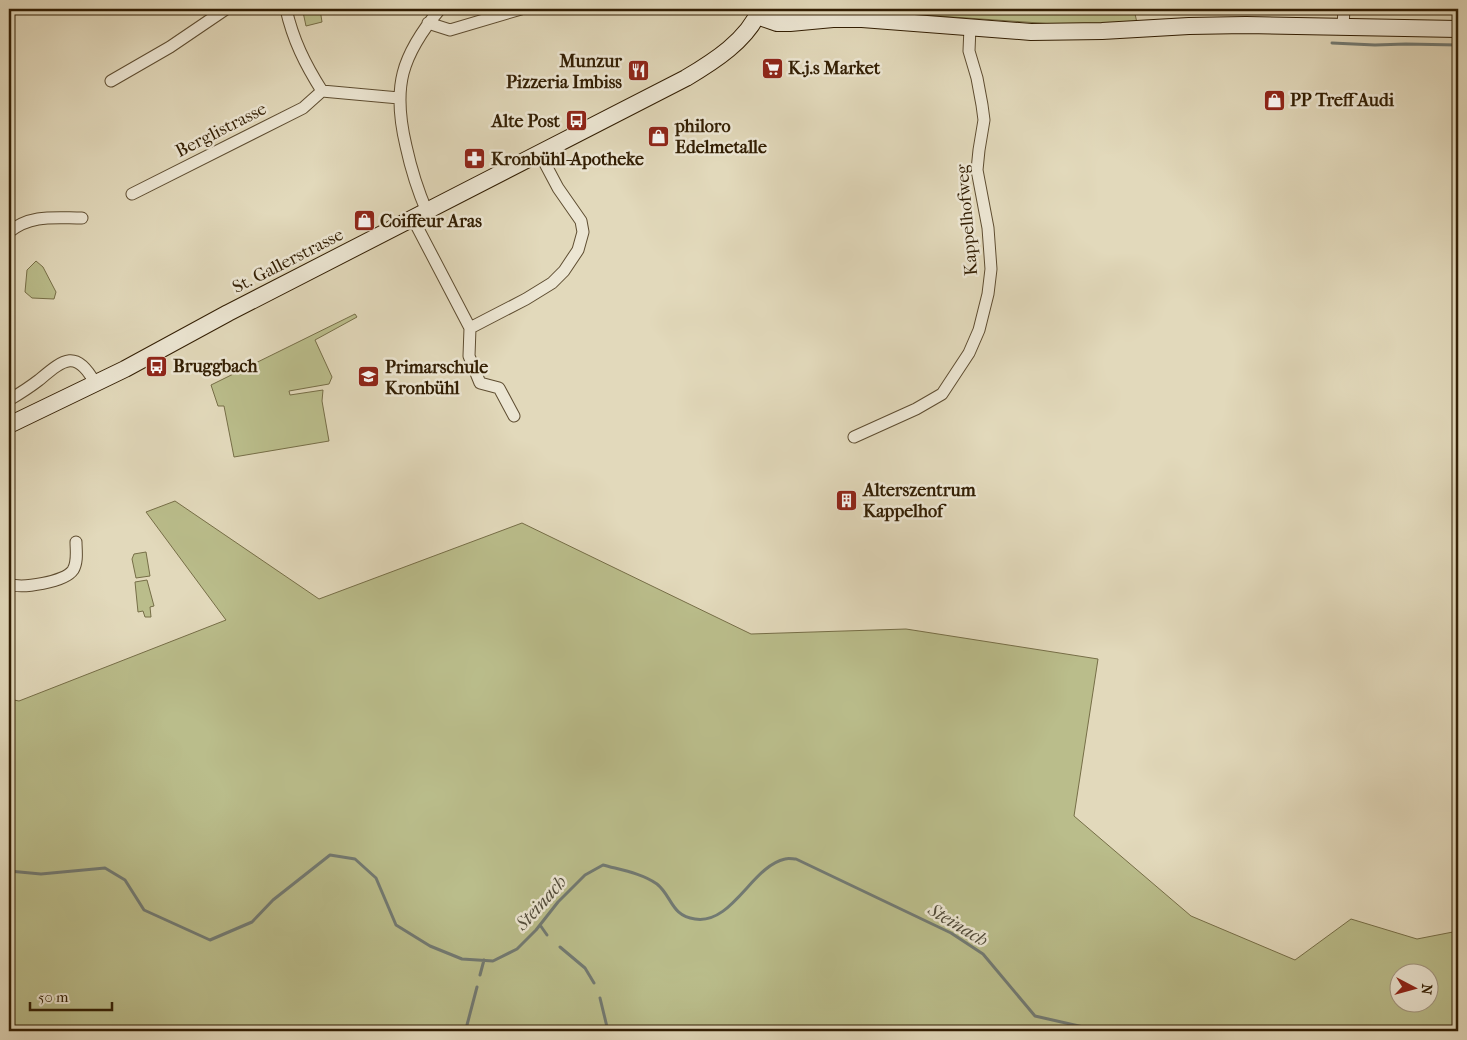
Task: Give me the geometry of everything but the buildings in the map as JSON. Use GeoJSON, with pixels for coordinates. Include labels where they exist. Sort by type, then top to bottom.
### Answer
{"type":"FeatureCollection","features":[{"type":"Feature","properties":{"kind":"main road"},"geometry":{"type":"LineString","coordinates":[[759,12],[777,23],[790,24],[855,19],[1031,32],[1070,32],[1209,25],[1458,29]]}},
{"type":"Feature","properties":{"kind":"main road","name":"St. Gallerstrasse"},"geometry":{"type":"LineString","coordinates":[[9,425],[125,369],[228,313],[616,115],[701,69],[742,35],[759,12]]}},
{"type":"Feature","properties":{"kind":"street"},"geometry":{"type":"LineString","coordinates":[[111,82],[170,47],[226,9]]}},
{"type":"Feature","properties":{"kind":"street"},"geometry":{"type":"LineString","coordinates":[[286,9],[299,52],[322,91],[399,98]]}},
{"type":"Feature","properties":{"kind":"street"},"geometry":{"type":"LineString","coordinates":[[440,9],[419,36],[406,62],[399,98],[400,121],[419,194],[420,215],[470,328],[469,356],[480,383],[499,388],[514,416]]}},
{"type":"Feature","properties":{"kind":"street"},"geometry":{"type":"LineString","coordinates":[[428,23],[450,30],[521,9]]}},
{"type":"Feature","properties":{"kind":"street"},"geometry":{"type":"LineString","coordinates":[[1344,9],[1344,26]]}},
{"type":"Feature","properties":{"kind":"street","name":"Kappelhofweg"},"geometry":{"type":"LineString","coordinates":[[854,437],[916,409],[942,394],[969,353],[979,330],[988,294],[991,269],[988,228],[978,170],[984,120],[977,78],[969,51],[970,27]]}},
{"type":"Feature","properties":{"kind":"street","name":"Berglistrasse"},"geometry":{"type":"LineString","coordinates":[[132,194],[303,108],[322,91]]}},
{"type":"Feature","properties":{"kind":"street"},"geometry":{"type":"LineString","coordinates":[[470,328],[526,299],[558,277],[578,250],[583,232],[581,221],[558,188],[540,154]]}},
{"type":"Feature","properties":{"kind":"street"},"geometry":{"type":"LineString","coordinates":[[9,232],[27,220],[82,218]]}},
{"type":"Feature","properties":{"kind":"street"},"geometry":{"type":"LineString","coordinates":[[9,400],[31,386],[60,362],[74,361],[85,367],[94,383]]}},
{"type":"Feature","properties":{"kind":"street"},"geometry":{"type":"LineString","coordinates":[[9,584],[22,586],[66,577],[75,566],[76,542]]}},
{"type":"Feature","properties":{"kind":"green space"},"geometry":{"type":"Polygon","coordinates":[[[320,9],[322,22],[306,26],[303,12],[320,9]]]}},
{"type":"Feature","properties":{"kind":"green space"},"geometry":{"type":"Polygon","coordinates":[[[836,9],[1134,9],[1137,23],[1083,26],[836,9]]]}},
{"type":"Feature","properties":{"kind":"green space"},"geometry":{"type":"Polygon","coordinates":[[[36,261],[43,267],[56,292],[54,299],[32,298],[25,292],[27,270],[36,261]]]}},
{"type":"Feature","properties":{"kind":"green space"},"geometry":{"type":"Polygon","coordinates":[[[355,314],[357,317],[315,340],[332,377],[329,384],[289,391],[290,395],[323,390],[322,401],[329,441],[234,457],[224,406],[218,406],[211,385],[355,314]]]}},
{"type":"Feature","properties":{"kind":"green space"},"geometry":{"type":"Polygon","coordinates":[[[175,501],[319,599],[522,523],[751,634],[906,629],[1098,659],[1074,816],[1191,916],[1295,960],[1351,919],[1417,939],[1458,931],[1458,1031],[9,1031],[9,699],[19,701],[226,620],[146,512],[175,501]]]}},
{"type":"Feature","properties":{"kind":"green space"},"geometry":{"type":"Polygon","coordinates":[[[146,552],[150,576],[136,578],[132,559],[134,554],[146,552]]]}},
{"type":"Feature","properties":{"kind":"green space"},"geometry":{"type":"Polygon","coordinates":[[[147,580],[154,606],[150,607],[151,617],[145,617],[143,611],[138,612],[135,582],[147,580]]]}},
{"type":"Feature","properties":{"kind":"waterway"},"geometry":{"type":"LineString","coordinates":[[1332,43],[1458,45]]}},
{"type":"Feature","properties":{"kind":"waterway","name":"Steinach"},"geometry":{"type":"LineString","coordinates":[[9,871],[41,874],[105,868],[125,880],[144,910],[210,940],[252,922],[273,900],[330,855],[355,859],[376,878],[396,925],[430,946],[462,959],[493,961],[517,949],[536,930],[558,902],[585,875],[603,865],[631,872],[651,880],[662,889],[676,910],[687,917],[695,919],[708,918],[720,913],[762,872],[773,864],[786,859],[796,859],[951,933],[983,954],[1035,1016],[1101,1031]]}},
{"type":"Feature","properties":{"kind":"waterway"},"geometry":{"type":"LineString","coordinates":[[540,925],[547,935]]}},
{"type":"Feature","properties":{"kind":"waterway"},"geometry":{"type":"LineString","coordinates":[[560,947],[585,968],[594,983]]}},
{"type":"Feature","properties":{"kind":"waterway"},"geometry":{"type":"LineString","coordinates":[[480,975],[484,960]]}},
{"type":"Feature","properties":{"kind":"waterway"},"geometry":{"type":"LineString","coordinates":[[467,1025],[477,987]]}},
{"type":"Feature","properties":{"kind":"waterway"},"geometry":{"type":"LineString","coordinates":[[600,998],[608,1031]]}},
{"type":"Feature","properties":{"kind":"place","name":"K.j.s Market"},"geometry":{"type":"Point","coordinates":[772,68]}},
{"type":"Feature","properties":{"kind":"place","name":"Munzur Pizzeria Imbiss"},"geometry":{"type":"Point","coordinates":[638,71]}},
{"type":"Feature","properties":{"kind":"place","name":"PP Treff Audi"},"geometry":{"type":"Point","coordinates":[1274,100]}},
{"type":"Feature","properties":{"kind":"place","name":"Alte Post"},"geometry":{"type":"Point","coordinates":[576,121]}},
{"type":"Feature","properties":{"kind":"place","name":"philoro Edelmetalle"},"geometry":{"type":"Point","coordinates":[659,136]}},
{"type":"Feature","properties":{"kind":"place","name":"Kronbühl-Apotheke"},"geometry":{"type":"Point","coordinates":[475,159]}},
{"type":"Feature","properties":{"kind":"place","name":"Coiffeur Aras"},"geometry":{"type":"Point","coordinates":[364,221]}},
{"type":"Feature","properties":{"kind":"place","name":"Bruggbach"},"geometry":{"type":"Point","coordinates":[157,366]}},
{"type":"Feature","properties":{"kind":"place","name":"Primarschule Kronbühl"},"geometry":{"type":"Point","coordinates":[369,377]}},
{"type":"Feature","properties":{"kind":"place","name":"Alterszentrum Kappelhof"},"geometry":{"type":"Point","coordinates":[847,500]}}]}
